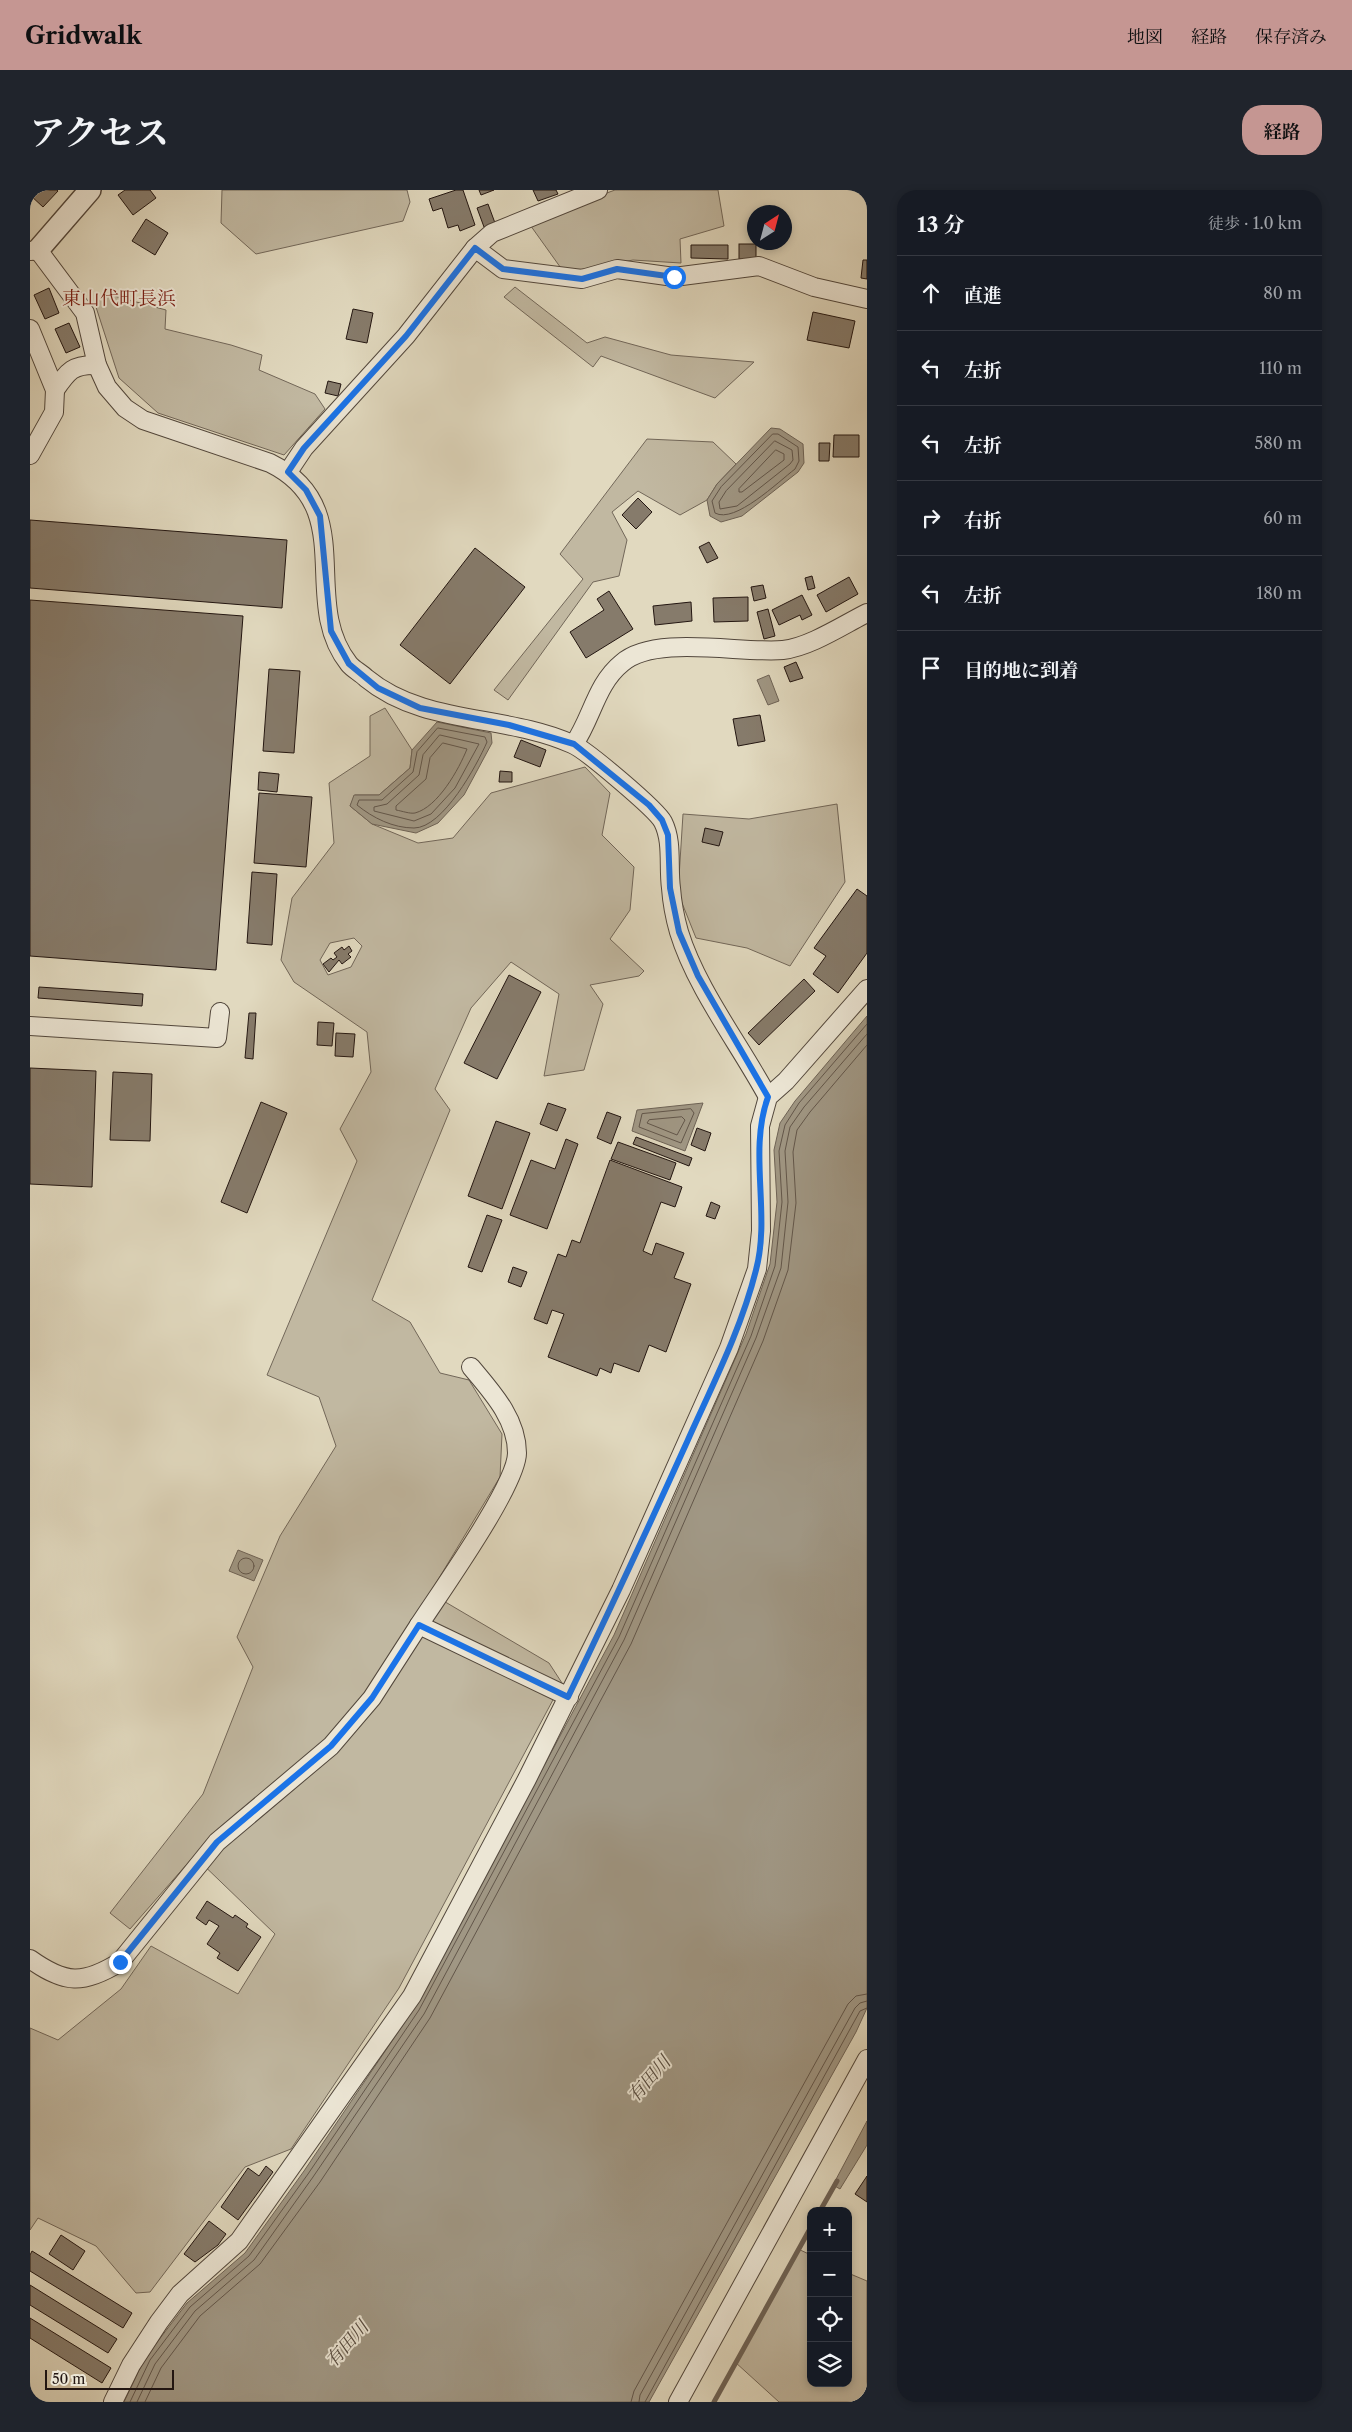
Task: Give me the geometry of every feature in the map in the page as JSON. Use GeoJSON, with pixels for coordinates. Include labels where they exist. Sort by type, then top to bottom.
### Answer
{"type":"FeatureCollection","features":[{"type":"Feature","properties":{"kind":"street"},"geometry":{"type":"LineString","coordinates":[[90,190],[34,250],[85,313],[98,365],[107,387],[125,408],[143,420],[270,463],[288,472],[306,490],[320,516],[331,631],[349,664],[378,688],[420,708],[509,725],[574,744],[649,805],[662,820],[668,835],[670,888],[679,932],[698,976],[768,1097]]}},
{"type":"Feature","properties":{"kind":"street"},"geometry":{"type":"LineString","coordinates":[[288,472],[304,448],[406,336],[475,248],[492,233],[598,190]]}},
{"type":"Feature","properties":{"kind":"street"},"geometry":{"type":"LineString","coordinates":[[475,248],[503,269],[582,279],[617,269],[674,277],[759,266],[814,287],[867,300]]}},
{"type":"Feature","properties":{"kind":"street"},"geometry":{"type":"LineString","coordinates":[[30,329],[55,390],[54,412],[30,455]]}},
{"type":"Feature","properties":{"kind":"street"},"geometry":{"type":"LineString","coordinates":[[55,390],[66,373],[81,364],[98,365]]}},
{"type":"Feature","properties":{"kind":"street"},"geometry":{"type":"LineString","coordinates":[[574,744],[585,727],[596,697],[608,676],[623,661],[644,652],[698,646],[784,650],[805,644],[867,613]]}},
{"type":"Feature","properties":{"kind":"street"},"geometry":{"type":"LineString","coordinates":[[114,2402],[130,2365],[159,2322],[180,2294],[240,2241],[412,1996],[527,1779],[625,1581],[729,1348],[757,1269],[761,1231],[760,1126],[768,1097],[786,1081],[867,988]]}},
{"type":"Feature","properties":{"kind":"street"},"geometry":{"type":"LineString","coordinates":[[30,1026],[217,1038],[220,1012]]}},
{"type":"Feature","properties":{"kind":"street"},"geometry":{"type":"LineString","coordinates":[[30,1959],[50,1973],[77,1980],[101,1974],[120,1962],[217,1842],[331,1746],[372,1698],[489,1516],[511,1476],[517,1454],[513,1433],[500,1401],[471,1368]]}},
{"type":"Feature","properties":{"kind":"street"},"geometry":{"type":"LineString","coordinates":[[419,1625],[568,1697]]}},
{"type":"Feature","properties":{"kind":"street"},"geometry":{"type":"LineString","coordinates":[[678,2402],[867,2059]]}},
{"type":"Feature","properties":{"kind":"shaded area"},"geometry":{"type":"Polygon","coordinates":[[[222,190],[407,190],[410,202],[403,221],[256,254],[221,223],[222,190]]]}},
{"type":"Feature","properties":{"kind":"shaded area"},"geometry":{"type":"Polygon","coordinates":[[[615,190],[718,190],[724,226],[680,239],[681,263],[633,260],[563,271],[528,222],[615,190]]]}},
{"type":"Feature","properties":{"kind":"shaded area"},"geometry":{"type":"Polygon","coordinates":[[[515,287],[587,343],[605,337],[671,355],[754,362],[715,398],[601,356],[593,367],[504,297],[515,287]]]}},
{"type":"Feature","properties":{"kind":"shaded area"},"geometry":{"type":"Polygon","coordinates":[[[103,293],[166,310],[165,329],[231,345],[262,355],[259,370],[315,394],[325,409],[284,455],[158,413],[119,378],[95,304],[103,293]]]}},
{"type":"Feature","properties":{"kind":"shaded area"},"geometry":{"type":"Polygon","coordinates":[[[647,439],[713,442],[736,464],[717,484],[707,500],[680,515],[638,491],[612,512],[627,540],[619,576],[593,582],[508,700],[494,690],[583,579],[560,554],[647,439]]]}},
{"type":"Feature","properties":{"kind":"shaded area"},"geometry":{"type":"Polygon","coordinates":[[[385,708],[412,750],[410,768],[379,795],[355,795],[350,806],[372,824],[418,843],[453,838],[491,793],[585,767],[610,793],[602,835],[634,867],[630,910],[610,939],[644,971],[639,976],[590,985],[603,1004],[584,1070],[544,1076],[559,994],[511,962],[471,1008],[435,1089],[450,1110],[372,1300],[410,1322],[440,1373],[469,1380],[502,1434],[500,1477],[430,1593],[549,1663],[562,1683],[399,1988],[291,2149],[245,2167],[150,2292],[136,2293],[96,2246],[38,2218],[30,2230],[30,2028],[58,2040],[121,1989],[151,1946],[238,1994],[275,1934],[194,1856],[130,1929],[110,1913],[203,1794],[253,1667],[237,1637],[280,1536],[336,1446],[319,1397],[267,1375],[357,1161],[340,1129],[371,1072],[367,1032],[294,982],[281,960],[292,898],[334,843],[329,783],[370,756],[370,716],[385,708]],[[354,938],[330,943],[320,960],[328,975],[351,967],[362,946],[354,938]]]}},
{"type":"Feature","properties":{"kind":"shaded area"},"geometry":{"type":"Polygon","coordinates":[[[837,804],[845,882],[790,966],[747,948],[696,938],[678,893],[683,814],[749,819],[837,804]]]}},
{"type":"Feature","properties":{"kind":"shaded area"},"geometry":{"type":"Polygon","coordinates":[[[798,2249],[807,2253],[807,2387],[852,2387],[852,2275],[867,2281],[867,2402],[779,2402],[735,2362],[798,2249]]]}},
{"type":"Feature","properties":{"kind":"water"},"geometry":{"type":"Polygon","coordinates":[[[771,428],[780,429],[803,444],[804,463],[798,472],[742,516],[721,522],[710,516],[707,500],[717,484],[771,428]]]}},
{"type":"Feature","properties":{"kind":"water"},"geometry":{"type":"Polygon","coordinates":[[[769,675],[779,701],[768,705],[757,680],[769,675]]]}},
{"type":"Feature","properties":{"kind":"water"},"geometry":{"type":"Polygon","coordinates":[[[437,722],[491,733],[492,743],[464,795],[438,823],[416,833],[372,824],[350,806],[354,795],[379,795],[410,768],[412,750],[437,722]]]}},
{"type":"Feature","properties":{"kind":"water","name":"有田川"},"geometry":{"type":"Polygon","coordinates":[[[867,1016],[867,2008],[856,2032],[649,2402],[124,2402],[145,2358],[187,2303],[245,2253],[304,2171],[415,2007],[614,1635],[746,1334],[770,1264],[777,1202],[774,1150],[780,1123],[795,1101],[867,1016]]]}},
{"type":"Feature","properties":{"kind":"water"},"geometry":{"type":"Polygon","coordinates":[[[703,1103],[685,1151],[632,1131],[637,1110],[703,1103]]]}},
{"type":"Feature","properties":{"kind":"water"},"geometry":{"type":"Polygon","coordinates":[[[238,1550],[263,1560],[254,1581],[229,1571],[238,1550]]]}},
{"type":"Feature","properties":{"kind":"water"},"geometry":{"type":"Polygon","coordinates":[[[867,2121],[867,2145],[840,2189],[833,2185],[867,2121]]]}},
{"type":"Feature","properties":{"kind":"building"},"geometry":{"type":"Polygon","coordinates":[[[30,190],[58,191],[43,207],[30,195],[30,190]]]}},
{"type":"Feature","properties":{"kind":"building"},"geometry":{"type":"Polygon","coordinates":[[[125,190],[150,190],[156,198],[133,215],[118,195],[125,190]]]}},
{"type":"Feature","properties":{"kind":"building"},"geometry":{"type":"Polygon","coordinates":[[[456,190],[463,190],[475,225],[460,231],[458,225],[448,228],[442,208],[433,211],[429,199],[456,190]]]}},
{"type":"Feature","properties":{"kind":"building"},"geometry":{"type":"Polygon","coordinates":[[[479,190],[494,190],[481,195],[479,190]]]}},
{"type":"Feature","properties":{"kind":"building"},"geometry":{"type":"Polygon","coordinates":[[[533,190],[556,190],[558,194],[538,201],[533,190]]]}},
{"type":"Feature","properties":{"kind":"building"},"geometry":{"type":"Polygon","coordinates":[[[488,204],[495,223],[484,227],[477,208],[488,204]]]}},
{"type":"Feature","properties":{"kind":"building"},"geometry":{"type":"Polygon","coordinates":[[[146,219],[168,233],[155,255],[132,241],[146,219]]]}},
{"type":"Feature","properties":{"kind":"building"},"geometry":{"type":"Polygon","coordinates":[[[739,244],[747,244],[747,250],[756,250],[756,259],[739,259],[739,244]]]}},
{"type":"Feature","properties":{"kind":"building"},"geometry":{"type":"Polygon","coordinates":[[[691,245],[728,245],[728,259],[691,258],[691,245]]]}},
{"type":"Feature","properties":{"kind":"building"},"geometry":{"type":"Polygon","coordinates":[[[863,260],[867,260],[867,279],[861,278],[863,260]]]}},
{"type":"Feature","properties":{"kind":"building"},"geometry":{"type":"Polygon","coordinates":[[[49,288],[59,313],[45,319],[34,295],[49,288]]]}},
{"type":"Feature","properties":{"kind":"building"},"geometry":{"type":"Polygon","coordinates":[[[353,309],[373,313],[367,343],[346,339],[353,309]]]}},
{"type":"Feature","properties":{"kind":"building"},"geometry":{"type":"Polygon","coordinates":[[[813,312],[855,321],[849,348],[807,340],[813,312]]]}},
{"type":"Feature","properties":{"kind":"building"},"geometry":{"type":"Polygon","coordinates":[[[69,323],[80,347],[66,353],[55,329],[69,323]]]}},
{"type":"Feature","properties":{"kind":"building"},"geometry":{"type":"Polygon","coordinates":[[[328,381],[341,384],[338,396],[325,393],[328,381]]]}},
{"type":"Feature","properties":{"kind":"building"},"geometry":{"type":"Polygon","coordinates":[[[834,435],[859,435],[859,457],[833,457],[834,435]]]}},
{"type":"Feature","properties":{"kind":"building"},"geometry":{"type":"Polygon","coordinates":[[[819,443],[830,443],[829,461],[819,461],[819,443]]]}},
{"type":"Feature","properties":{"kind":"building"},"geometry":{"type":"Polygon","coordinates":[[[638,498],[652,512],[636,529],[622,515],[638,498]]]}},
{"type":"Feature","properties":{"kind":"building"},"geometry":{"type":"Polygon","coordinates":[[[30,520],[287,540],[282,608],[30,588],[30,520]]]}},
{"type":"Feature","properties":{"kind":"building"},"geometry":{"type":"Polygon","coordinates":[[[709,542],[718,558],[707,563],[699,547],[709,542]]]}},
{"type":"Feature","properties":{"kind":"building"},"geometry":{"type":"Polygon","coordinates":[[[475,548],[525,587],[450,684],[400,645],[475,548]]]}},
{"type":"Feature","properties":{"kind":"building"},"geometry":{"type":"Polygon","coordinates":[[[812,576],[815,588],[808,590],[805,578],[812,576]]]}},
{"type":"Feature","properties":{"kind":"building"},"geometry":{"type":"Polygon","coordinates":[[[849,577],[858,594],[826,612],[817,595],[849,577]]]}},
{"type":"Feature","properties":{"kind":"building"},"geometry":{"type":"Polygon","coordinates":[[[763,585],[766,598],[754,601],[751,587],[763,585]]]}},
{"type":"Feature","properties":{"kind":"building"},"geometry":{"type":"Polygon","coordinates":[[[609,591],[633,629],[586,658],[570,632],[604,610],[597,599],[609,591]]]}},
{"type":"Feature","properties":{"kind":"building"},"geometry":{"type":"Polygon","coordinates":[[[802,595],[812,615],[802,620],[800,615],[779,625],[772,610],[802,595]]]}},
{"type":"Feature","properties":{"kind":"building"},"geometry":{"type":"Polygon","coordinates":[[[748,597],[748,621],[714,622],[713,598],[748,597]]]}},
{"type":"Feature","properties":{"kind":"building"},"geometry":{"type":"Polygon","coordinates":[[[30,600],[243,616],[216,970],[30,956],[30,600]]]}},
{"type":"Feature","properties":{"kind":"building"},"geometry":{"type":"Polygon","coordinates":[[[691,602],[692,621],[655,625],[653,606],[691,602]]]}},
{"type":"Feature","properties":{"kind":"building"},"geometry":{"type":"Polygon","coordinates":[[[768,609],[775,636],[764,639],[757,612],[768,609]]]}},
{"type":"Feature","properties":{"kind":"building"},"geometry":{"type":"Polygon","coordinates":[[[796,662],[803,678],[790,682],[784,667],[796,662]]]}},
{"type":"Feature","properties":{"kind":"building"},"geometry":{"type":"Polygon","coordinates":[[[269,669],[300,671],[294,753],[263,751],[269,669]]]}},
{"type":"Feature","properties":{"kind":"building"},"geometry":{"type":"Polygon","coordinates":[[[760,715],[765,741],[738,746],[733,719],[760,715]]]}},
{"type":"Feature","properties":{"kind":"building"},"geometry":{"type":"Polygon","coordinates":[[[521,740],[546,750],[540,767],[514,757],[521,740]]]}},
{"type":"Feature","properties":{"kind":"building"},"geometry":{"type":"Polygon","coordinates":[[[500,771],[512,772],[512,782],[499,782],[500,771]]]}},
{"type":"Feature","properties":{"kind":"building"},"geometry":{"type":"Polygon","coordinates":[[[259,772],[279,774],[277,792],[258,790],[259,772]]]}},
{"type":"Feature","properties":{"kind":"building"},"geometry":{"type":"Polygon","coordinates":[[[259,793],[312,797],[306,867],[254,863],[259,793]]]}},
{"type":"Feature","properties":{"kind":"building"},"geometry":{"type":"Polygon","coordinates":[[[705,828],[723,832],[719,846],[702,842],[705,828]]]}},
{"type":"Feature","properties":{"kind":"building"},"geometry":{"type":"Polygon","coordinates":[[[252,872],[277,874],[272,945],[247,943],[252,872]]]}},
{"type":"Feature","properties":{"kind":"building"},"geometry":{"type":"Polygon","coordinates":[[[857,889],[867,896],[867,953],[838,993],[813,974],[826,956],[814,948],[857,889]]]}},
{"type":"Feature","properties":{"kind":"building"},"geometry":{"type":"Polygon","coordinates":[[[349,946],[352,951],[348,954],[351,957],[342,964],[339,960],[329,972],[323,964],[331,958],[333,960],[337,957],[334,953],[342,947],[344,950],[349,946]]]}},
{"type":"Feature","properties":{"kind":"building"},"geometry":{"type":"Polygon","coordinates":[[[509,975],[541,992],[497,1079],[464,1063],[509,975]]]}},
{"type":"Feature","properties":{"kind":"building"},"geometry":{"type":"Polygon","coordinates":[[[804,979],[815,991],[759,1045],[748,1033],[804,979]]]}},
{"type":"Feature","properties":{"kind":"building"},"geometry":{"type":"Polygon","coordinates":[[[39,987],[143,994],[142,1006],[38,998],[39,987]]]}},
{"type":"Feature","properties":{"kind":"building"},"geometry":{"type":"Polygon","coordinates":[[[249,1013],[256,1013],[253,1059],[245,1058],[249,1013]]]}},
{"type":"Feature","properties":{"kind":"building"},"geometry":{"type":"Polygon","coordinates":[[[318,1022],[334,1023],[332,1046],[317,1045],[318,1022]]]}},
{"type":"Feature","properties":{"kind":"building"},"geometry":{"type":"Polygon","coordinates":[[[336,1033],[355,1034],[353,1057],[335,1056],[336,1033]]]}},
{"type":"Feature","properties":{"kind":"building"},"geometry":{"type":"Polygon","coordinates":[[[30,1068],[96,1071],[92,1187],[30,1184],[30,1068]]]}},
{"type":"Feature","properties":{"kind":"building"},"geometry":{"type":"Polygon","coordinates":[[[113,1072],[152,1074],[150,1141],[110,1140],[113,1072]]]}},
{"type":"Feature","properties":{"kind":"building"},"geometry":{"type":"Polygon","coordinates":[[[261,1102],[287,1113],[247,1213],[221,1202],[261,1102]]]}},
{"type":"Feature","properties":{"kind":"building"},"geometry":{"type":"Polygon","coordinates":[[[548,1103],[566,1109],[557,1131],[540,1124],[548,1103]]]}},
{"type":"Feature","properties":{"kind":"building"},"geometry":{"type":"Polygon","coordinates":[[[607,1112],[621,1117],[611,1144],[597,1138],[607,1112]]]}},
{"type":"Feature","properties":{"kind":"building"},"geometry":{"type":"Polygon","coordinates":[[[496,1121],[530,1133],[502,1209],[468,1196],[496,1121]]]}},
{"type":"Feature","properties":{"kind":"building"},"geometry":{"type":"Polygon","coordinates":[[[697,1128],[711,1133],[705,1151],[691,1145],[697,1128]]]}},
{"type":"Feature","properties":{"kind":"building"},"geometry":{"type":"Polygon","coordinates":[[[636,1137],[692,1158],[689,1166],[633,1144],[636,1137]]]}},
{"type":"Feature","properties":{"kind":"building"},"geometry":{"type":"Polygon","coordinates":[[[566,1139],[578,1144],[547,1229],[510,1215],[531,1160],[555,1169],[566,1139]]]}},
{"type":"Feature","properties":{"kind":"building"},"geometry":{"type":"Polygon","coordinates":[[[618,1142],[676,1163],[670,1180],[611,1159],[618,1142]]]}},
{"type":"Feature","properties":{"kind":"building"},"geometry":{"type":"Polygon","coordinates":[[[610,1160],[682,1187],[675,1207],[661,1202],[643,1251],[652,1255],[656,1243],[684,1253],[674,1278],[691,1284],[666,1352],[649,1345],[639,1372],[614,1363],[611,1373],[600,1368],[597,1376],[548,1357],[564,1314],[552,1310],[547,1324],[534,1319],[558,1254],[566,1257],[572,1240],[580,1243],[610,1160]]]}},
{"type":"Feature","properties":{"kind":"building"},"geometry":{"type":"Polygon","coordinates":[[[711,1202],[720,1206],[715,1219],[706,1216],[711,1202]]]}},
{"type":"Feature","properties":{"kind":"building"},"geometry":{"type":"Polygon","coordinates":[[[487,1215],[502,1220],[482,1272],[468,1267],[487,1215]]]}},
{"type":"Feature","properties":{"kind":"building"},"geometry":{"type":"Polygon","coordinates":[[[513,1267],[527,1272],[521,1287],[508,1282],[513,1267]]]}},
{"type":"Feature","properties":{"kind":"building"},"geometry":{"type":"Polygon","coordinates":[[[207,1901],[233,1918],[235,1915],[248,1924],[246,1927],[261,1937],[238,1971],[217,1958],[220,1953],[207,1944],[219,1926],[209,1920],[206,1925],[196,1918],[207,1901]]]}},
{"type":"Feature","properties":{"kind":"building"},"geometry":{"type":"Polygon","coordinates":[[[266,2166],[273,2172],[238,2220],[221,2207],[248,2168],[259,2176],[266,2166]]]}},
{"type":"Feature","properties":{"kind":"building"},"geometry":{"type":"Polygon","coordinates":[[[867,2176],[867,2202],[855,2194],[867,2176]]]}},
{"type":"Feature","properties":{"kind":"building"},"geometry":{"type":"Polygon","coordinates":[[[209,2221],[226,2234],[218,2245],[195,2262],[184,2254],[209,2221]]]}},
{"type":"Feature","properties":{"kind":"building"},"geometry":{"type":"Polygon","coordinates":[[[61,2235],[85,2251],[73,2270],[49,2254],[61,2235]]]}},
{"type":"Feature","properties":{"kind":"building"},"geometry":{"type":"Polygon","coordinates":[[[32,2251],[132,2313],[123,2328],[30,2271],[30,2255],[32,2251]]]}},
{"type":"Feature","properties":{"kind":"building"},"geometry":{"type":"Polygon","coordinates":[[[30,2285],[117,2339],[108,2353],[30,2305],[30,2285]]]}},
{"type":"Feature","properties":{"kind":"building"},"geometry":{"type":"Polygon","coordinates":[[[30,2318],[111,2368],[102,2383],[30,2338],[30,2318]]]}},
{"type":"Feature","properties":{"kind":"waterway"},"geometry":{"type":"LineString","coordinates":[[822,2207],[837,2181]]}},
{"type":"Feature","properties":{"kind":"waterway"},"geometry":{"type":"LineString","coordinates":[[714,2402],[807,2234]]}},
{"type":"Feature","properties":{"kind":"district","name":"東山代町長浜"},"geometry":{"type":"Point","coordinates":[119,298]}},
{"type":"Feature","properties":{"kind":"route"},"geometry":{"type":"LineString","coordinates":[[120,1962],[217,1842],[331,1746],[372,1698],[419,1625],[568,1697],[620,1590],[729,1348],[757,1269],[761,1231],[760,1126],[762,1112],[768,1097],[698,976],[679,932],[670,888],[668,835],[662,820],[649,805],[574,744],[509,725],[420,708],[378,688],[349,664],[331,631],[320,516],[306,490],[288,472],[304,448],[406,336],[475,248],[503,269],[582,279],[617,269],[674,277]]}}]}
